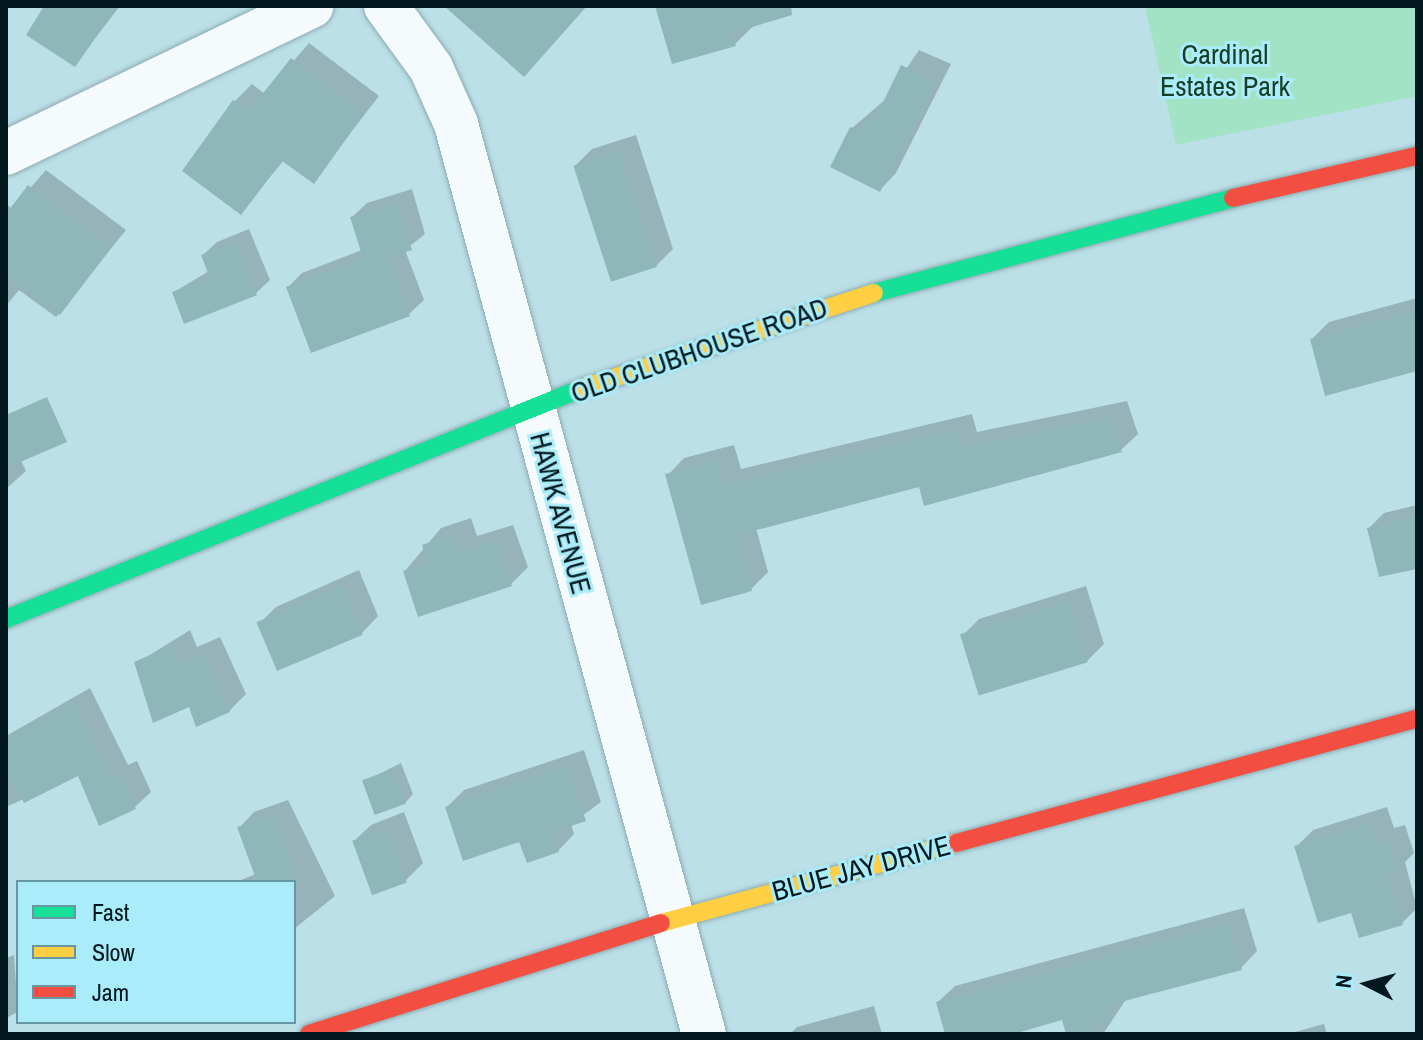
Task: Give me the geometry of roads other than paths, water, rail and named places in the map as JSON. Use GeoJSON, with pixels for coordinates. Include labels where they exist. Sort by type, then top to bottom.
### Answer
{"type":"FeatureCollection","features":[{"type":"Feature","properties":{"kind":"street"},"geometry":{"type":"LineString","coordinates":[[6,153],[312,6]]}},
{"type":"Feature","properties":{"kind":"street","name":"HAWK AVENUE"},"geometry":{"type":"LineString","coordinates":[[386,6],[431,68],[456,124],[704,1034]]}},
{"type":"Feature","properties":{"kind":"street","name":"OLD CLUBHOUSE ROAD"},"geometry":{"type":"LineString","coordinates":[[6,619],[531,406],[823,307],[1096,230],[1417,156]]}},
{"type":"Feature","properties":{"kind":"street","name":"BLUE JAY DRIVE"},"geometry":{"type":"LineString","coordinates":[[309,1034],[673,919],[1417,719]]}},
{"type":"Feature","properties":{"kind":"park label","name":"Cardinal Estates Park"},"geometry":{"type":"Point","coordinates":[1225,70]}}]}
